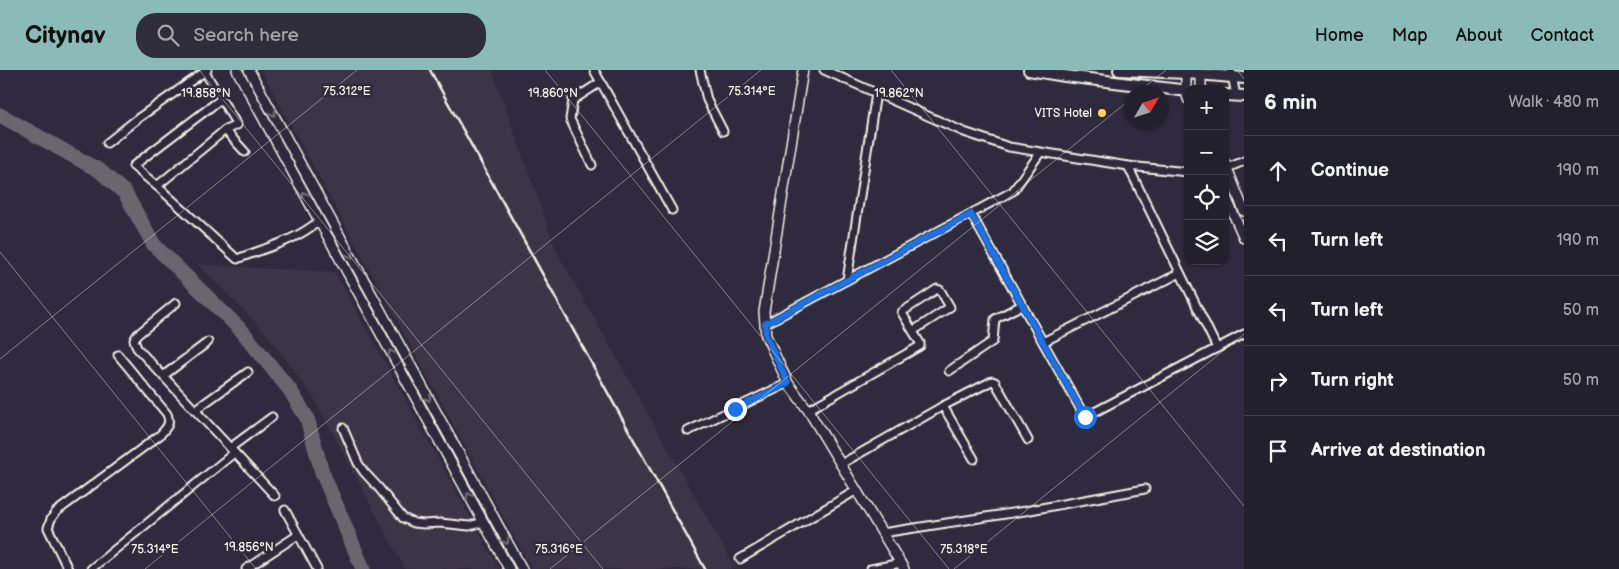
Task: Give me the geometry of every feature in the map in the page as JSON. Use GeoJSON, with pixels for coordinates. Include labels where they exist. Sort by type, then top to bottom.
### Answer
{"type":"FeatureCollection","features":[{"type":"Feature","properties":{"kind":"main road"},"geometry":{"type":"LineString","coordinates":[[1029,70],[1184,94]]}},
{"type":"Feature","properties":{"kind":"main road"},"geometry":{"type":"LineString","coordinates":[[1119,70],[1232,74],[1244,78]]}},
{"type":"Feature","properties":{"kind":"street"},"geometry":{"type":"LineString","coordinates":[[237,70],[509,569]]}},
{"type":"Feature","properties":{"kind":"street"},"geometry":{"type":"LineString","coordinates":[[249,70],[522,569]]}},
{"type":"Feature","properties":{"kind":"street"},"geometry":{"type":"LineString","coordinates":[[594,70],[672,210]]}},
{"type":"Feature","properties":{"kind":"street"},"geometry":{"type":"LineString","coordinates":[[700,70],[707,100],[723,131]]}},
{"type":"Feature","properties":{"kind":"street"},"geometry":{"type":"LineString","coordinates":[[802,70],[764,312],[766,336],[788,383],[808,410],[902,566],[871,569]]}},
{"type":"Feature","properties":{"kind":"street"},"geometry":{"type":"LineString","coordinates":[[824,70],[964,132],[1009,147],[1128,166],[1184,172]]}},
{"type":"Feature","properties":{"kind":"street"},"geometry":{"type":"LineString","coordinates":[[107,143],[137,118],[206,71],[237,125],[225,130],[157,186]]}},
{"type":"Feature","properties":{"kind":"street"},"geometry":{"type":"LineString","coordinates":[[1186,73],[1187,85]]}},
{"type":"Feature","properties":{"kind":"street"},"geometry":{"type":"LineString","coordinates":[[1201,74],[1201,85]]}},
{"type":"Feature","properties":{"kind":"street"},"geometry":{"type":"LineString","coordinates":[[1232,74],[1240,96]]}},
{"type":"Feature","properties":{"kind":"street"},"geometry":{"type":"LineString","coordinates":[[592,165],[570,119],[573,100],[601,82]]}},
{"type":"Feature","properties":{"kind":"street"},"geometry":{"type":"LineString","coordinates":[[847,280],[876,93]]}},
{"type":"Feature","properties":{"kind":"street"},"geometry":{"type":"LineString","coordinates":[[221,99],[133,166],[237,259],[284,243],[306,231],[319,221]]}},
{"type":"Feature","properties":{"kind":"street"},"geometry":{"type":"LineString","coordinates":[[225,130],[245,152]]}},
{"type":"Feature","properties":{"kind":"street"},"geometry":{"type":"LineString","coordinates":[[765,324],[1013,191],[1040,153]]}},
{"type":"Feature","properties":{"kind":"street"},"geometry":{"type":"LineString","coordinates":[[1229,166],[1244,161]]}},
{"type":"Feature","properties":{"kind":"street"},"geometry":{"type":"LineString","coordinates":[[1128,166],[1216,348]]}},
{"type":"Feature","properties":{"kind":"street"},"geometry":{"type":"LineString","coordinates":[[1229,174],[1244,210]]}},
{"type":"Feature","properties":{"kind":"street"},"geometry":{"type":"LineString","coordinates":[[1229,204],[1244,238]]}},
{"type":"Feature","properties":{"kind":"street"},"geometry":{"type":"LineString","coordinates":[[971,214],[1085,417],[1244,334]]}},
{"type":"Feature","properties":{"kind":"street"},"geometry":{"type":"LineString","coordinates":[[1043,342],[1180,273]]}},
{"type":"Feature","properties":{"kind":"street"},"geometry":{"type":"LineString","coordinates":[[808,410],[920,346],[902,312],[937,289],[940,290],[950,307],[913,331]]}},
{"type":"Feature","properties":{"kind":"street"},"geometry":{"type":"LineString","coordinates":[[176,303],[137,335],[134,340],[137,348],[275,496]]}},
{"type":"Feature","properties":{"kind":"street"},"geometry":{"type":"LineString","coordinates":[[949,371],[993,341],[995,319],[1022,305]]}},
{"type":"Feature","properties":{"kind":"street"},"geometry":{"type":"LineString","coordinates":[[163,376],[208,342]]}},
{"type":"Feature","properties":{"kind":"street"},"geometry":{"type":"LineString","coordinates":[[68,569],[48,528],[51,519],[56,512],[160,435],[170,421],[167,414],[118,355]]}},
{"type":"Feature","properties":{"kind":"street"},"geometry":{"type":"LineString","coordinates":[[195,410],[248,372]]}},
{"type":"Feature","properties":{"kind":"street"},"geometry":{"type":"LineString","coordinates":[[841,464],[989,381],[993,381],[1028,440]]}},
{"type":"Feature","properties":{"kind":"street"},"geometry":{"type":"LineString","coordinates":[[688,431],[788,383]]}},
{"type":"Feature","properties":{"kind":"street"},"geometry":{"type":"LineString","coordinates":[[943,406],[974,459]]}},
{"type":"Feature","properties":{"kind":"street"},"geometry":{"type":"LineString","coordinates":[[91,569],[272,417]]}},
{"type":"Feature","properties":{"kind":"street"},"geometry":{"type":"LineString","coordinates":[[342,428],[358,464],[403,518],[414,523],[424,524],[440,523],[468,526],[484,522]]}},
{"type":"Feature","properties":{"kind":"street"},"geometry":{"type":"LineString","coordinates":[[882,533],[1025,511],[1144,489]]}},
{"type":"Feature","properties":{"kind":"street"},"geometry":{"type":"LineString","coordinates":[[740,559],[857,490]]}},
{"type":"Feature","properties":{"kind":"street"},"geometry":{"type":"LineString","coordinates":[[284,510],[317,569]]}},
{"type":"Feature","properties":{"kind":"street"},"geometry":{"type":"LineString","coordinates":[[246,569],[298,535]]}},
{"type":"Feature","properties":{"kind":"shaded area"},"geometry":{"type":"Polygon","coordinates":[[[261,70],[492,70],[557,252],[736,569],[532,569],[261,70]]]}},
{"type":"Feature","properties":{"kind":"shaded area"},"geometry":{"type":"Polygon","coordinates":[[[199,265],[335,272],[499,569],[405,569],[314,398],[265,332],[199,265]]]}},
{"type":"Feature","properties":{"kind":"waterway"},"geometry":{"type":"LineString","coordinates":[[0,115],[100,171],[125,193],[154,245],[242,331],[290,390],[307,418],[322,472],[363,569]]}},
{"type":"Feature","properties":{"kind":"railway"},"geometry":{"type":"LineString","coordinates":[[430,70],[705,569]]}},
{"type":"Feature","properties":{"kind":"place","name":"VITS Hotel"},"geometry":{"type":"Point","coordinates":[1102,113]}},
{"type":"Feature","properties":{"kind":"route"},"geometry":{"type":"LineString","coordinates":[[735,409],[788,383],[766,336],[765,324],[971,214],[1085,417]]}}]}
